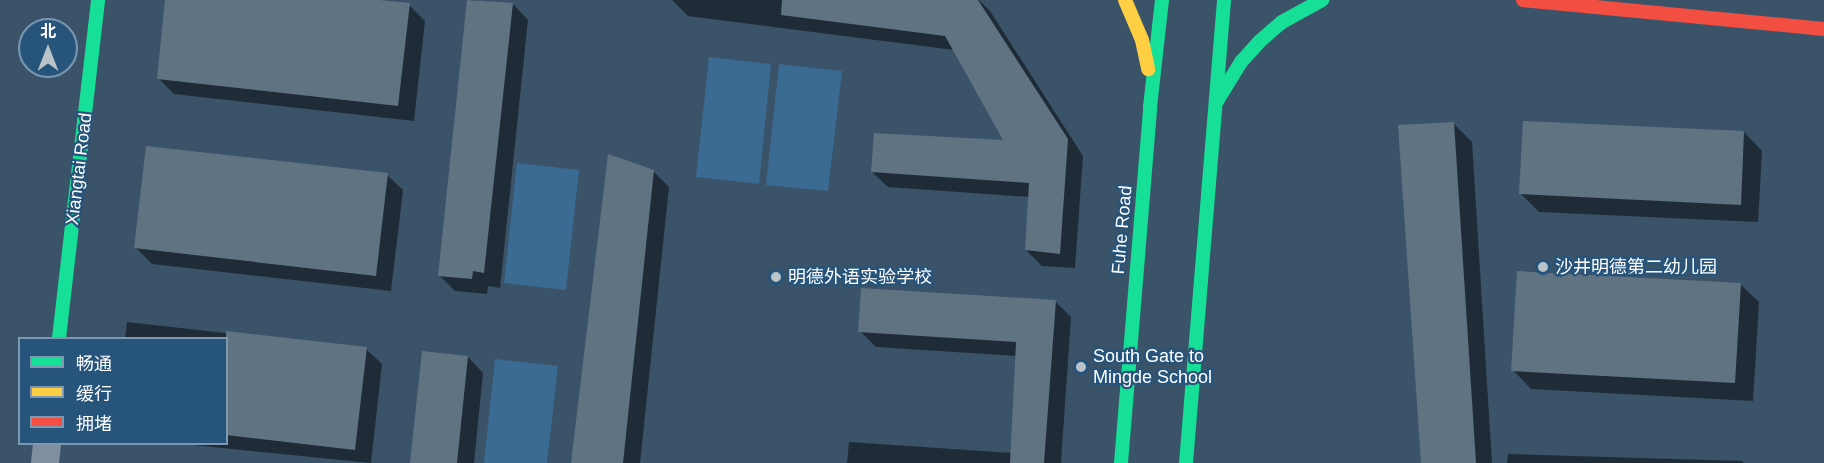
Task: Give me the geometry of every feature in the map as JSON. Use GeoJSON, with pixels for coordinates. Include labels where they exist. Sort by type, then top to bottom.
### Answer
{"type":"FeatureCollection","features":[{"type":"Feature","properties":{"kind":"main road","name":"Xiangtai Road"},"geometry":{"type":"LineString","coordinates":[[59,337],[98,0]]}},
{"type":"Feature","properties":{"kind":"main road"},"geometry":{"type":"LineString","coordinates":[[1125,0],[1142,40],[1149,73],[1149,107]]}},
{"type":"Feature","properties":{"kind":"main road","name":"Fuhe Road"},"geometry":{"type":"LineString","coordinates":[[1121,463],[1149,107],[1162,0]]}},
{"type":"Feature","properties":{"kind":"main road"},"geometry":{"type":"LineString","coordinates":[[1186,463],[1212,111],[1224,0]]}},
{"type":"Feature","properties":{"kind":"main road"},"geometry":{"type":"LineString","coordinates":[[1212,111],[1225,85],[1260,41],[1296,13],[1322,0]]}},
{"type":"Feature","properties":{"kind":"main road"},"geometry":{"type":"LineString","coordinates":[[1523,0],[1824,28]]}},
{"type":"Feature","properties":{"kind":"street"},"geometry":{"type":"LineString","coordinates":[[45,463],[47,445]]}},
{"type":"Feature","properties":{"kind":"shaded area"},"geometry":{"type":"Polygon","coordinates":[[[709,57],[771,64],[759,184],[696,177],[709,57]]]}},
{"type":"Feature","properties":{"kind":"shaded area"},"geometry":{"type":"Polygon","coordinates":[[[779,64],[842,71],[828,191],[766,185],[779,64]]]}},
{"type":"Feature","properties":{"kind":"shaded area"},"geometry":{"type":"Polygon","coordinates":[[[517,163],[579,170],[566,290],[504,283],[517,163]]]}},
{"type":"Feature","properties":{"kind":"shaded area"},"geometry":{"type":"Polygon","coordinates":[[[495,359],[558,366],[547,463],[484,463],[495,359]]]}},
{"type":"Feature","properties":{"kind":"building"},"geometry":{"type":"Polygon","coordinates":[[[165,0],[379,0],[410,3],[398,106],[157,79],[165,0]]]}},
{"type":"Feature","properties":{"kind":"building"},"geometry":{"type":"Polygon","coordinates":[[[467,0],[513,3],[484,273],[473,271],[472,279],[438,276],[467,0]]]}},
{"type":"Feature","properties":{"kind":"building"},"geometry":{"type":"Polygon","coordinates":[[[782,0],[978,0],[1068,139],[1060,254],[1025,250],[1029,183],[871,172],[874,133],[1003,140],[945,36],[781,15],[782,0]]]}},
{"type":"Feature","properties":{"kind":"building"},"geometry":{"type":"Polygon","coordinates":[[[1523,121],[1744,131],[1741,205],[1519,194],[1523,121]]]}},
{"type":"Feature","properties":{"kind":"building"},"geometry":{"type":"Polygon","coordinates":[[[1454,122],[1476,463],[1421,463],[1398,125],[1454,122]]]}},
{"type":"Feature","properties":{"kind":"building"},"geometry":{"type":"Polygon","coordinates":[[[146,146],[388,173],[376,276],[134,248],[146,146]]]}},
{"type":"Feature","properties":{"kind":"building"},"geometry":{"type":"Polygon","coordinates":[[[608,154],[654,170],[623,463],[571,463],[608,154]]]}},
{"type":"Feature","properties":{"kind":"building"},"geometry":{"type":"Polygon","coordinates":[[[1517,271],[1741,283],[1735,383],[1511,371],[1517,271]]]}},
{"type":"Feature","properties":{"kind":"building"},"geometry":{"type":"Polygon","coordinates":[[[861,288],[1056,300],[1044,463],[1010,463],[1016,342],[858,332],[861,288]]]}},
{"type":"Feature","properties":{"kind":"building"},"geometry":{"type":"Polygon","coordinates":[[[226,331],[367,347],[355,450],[228,435],[228,337],[226,337],[226,331]]]}},
{"type":"Feature","properties":{"kind":"building"},"geometry":{"type":"Polygon","coordinates":[[[422,351],[468,356],[457,463],[410,463],[422,351]]]}},
{"type":"Feature","properties":{"kind":"traffic: fast"},"geometry":{"type":"LineString","coordinates":[[59,337],[98,0]]}},
{"type":"Feature","properties":{"kind":"traffic: fast"},"geometry":{"type":"LineString","coordinates":[[1121,463],[1150,107],[1162,0]]}},
{"type":"Feature","properties":{"kind":"traffic: fast"},"geometry":{"type":"LineString","coordinates":[[1186,463],[1224,0]]}},
{"type":"Feature","properties":{"kind":"traffic: fast"},"geometry":{"type":"LineString","coordinates":[[1217,101],[1241,62],[1260,41],[1282,22],[1322,0]]}},
{"type":"Feature","properties":{"kind":"traffic: slow"},"geometry":{"type":"LineString","coordinates":[[1125,0],[1142,40],[1148,69]]}},
{"type":"Feature","properties":{"kind":"traffic: jam"},"geometry":{"type":"LineString","coordinates":[[1523,0],[1824,29]]}},
{"type":"Feature","properties":{"kind":"place","name":"沙井明德第二幼儿园"},"geometry":{"type":"Point","coordinates":[1543,267]}},
{"type":"Feature","properties":{"kind":"place","name":"明德外语实验学校"},"geometry":{"type":"Point","coordinates":[776,277]}},
{"type":"Feature","properties":{"kind":"place","name":"South Gate to Mingde School"},"geometry":{"type":"Point","coordinates":[1081,367]}}]}
